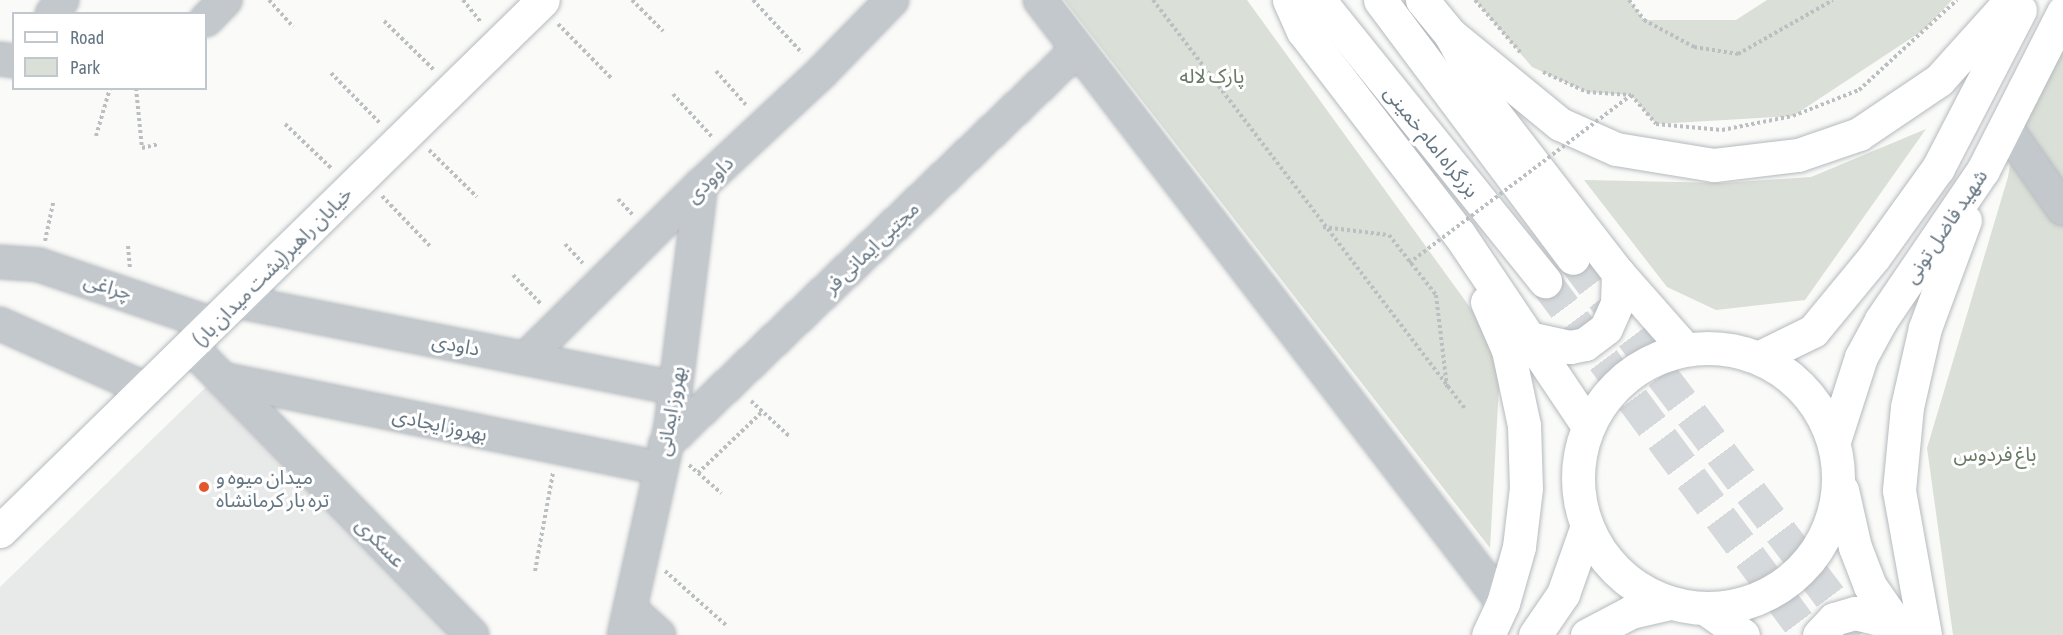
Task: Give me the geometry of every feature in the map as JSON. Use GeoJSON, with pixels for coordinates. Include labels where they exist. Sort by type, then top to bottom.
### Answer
{"type":"FeatureCollection","features":[{"type":"Feature","properties":{"kind":"main road"},"geometry":{"type":"LineString","coordinates":[[1290,0],[1303,31],[1459,234],[1588,426]]}},
{"type":"Feature","properties":{"kind":"main road","name":"بزرگراه امام خمینی"},"geometry":{"type":"LineString","coordinates":[[1319,0],[1545,281]]}},
{"type":"Feature","properties":{"kind":"main road","name":"بزرگراه امام خمینی"},"geometry":{"type":"LineString","coordinates":[[1380,0],[1573,258]]}},
{"type":"Feature","properties":{"kind":"main road"},"geometry":{"type":"LineString","coordinates":[[1422,0],[1450,34],[1492,110],[1618,273],[1685,349]]}},
{"type":"Feature","properties":{"kind":"main road"},"geometry":{"type":"LineString","coordinates":[[1450,34],[1560,124],[1616,149],[1714,165],[1798,155],[1858,134],[1939,80],[2011,0]]}},
{"type":"Feature","properties":{"kind":"main road","name":"شهید فاضل تونی"},"geometry":{"type":"LineString","coordinates":[[1760,357],[1813,331],[1875,257],[1938,168],[2025,0]]}},
{"type":"Feature","properties":{"kind":"main road","name":"خیابان راهبر(پشت میدان بار)"},"geometry":{"type":"LineString","coordinates":[[0,531],[541,2]]}},
{"type":"Feature","properties":{"kind":"main road","name":"شهید فاضل تونی"},"geometry":{"type":"LineString","coordinates":[[1834,441],[1846,395],[1875,332],[1983,170],[2063,12]]}},
{"type":"Feature","properties":{"kind":"main road"},"geometry":{"type":"LineString","coordinates":[[1910,633],[1899,490],[1907,407],[1925,328],[1983,170]]}},
{"type":"Feature","properties":{"kind":"main road"},"geometry":{"type":"LineString","coordinates":[[1459,234],[1508,350],[1524,425],[1526,488],[1519,547],[1503,603],[1488,635]]}},
{"type":"Feature","properties":{"kind":"main road"},"geometry":{"type":"LineString","coordinates":[[1529,338],[1570,347],[1585,344],[1606,328],[1617,303],[1618,273]]}},
{"type":"Feature","properties":{"kind":"main road"},"geometry":{"type":"LineString","coordinates":[[1833,306],[1838,327],[1845,332],[1857,336],[1875,332]]}},
{"type":"Feature","properties":{"kind":"main road"},"geometry":{"type":"LineString","coordinates":[[1839,479],[1832,520],[1813,556],[1791,578],[1747,603],[1706,609],[1669,603],[1634,586],[1606,560],[1587,526],[1578,493],[1579,459],[1588,426],[1612,390],[1645,363],[1685,349],[1723,347],[1760,357],[1793,377],[1818,406],[1834,441],[1839,479],[1855,547],[1870,586],[1910,633]]}},
{"type":"Feature","properties":{"kind":"main road"},"geometry":{"type":"LineString","coordinates":[[1535,635],[1563,594],[1587,526]]}},
{"type":"Feature","properties":{"kind":"main road"},"geometry":{"type":"LineString","coordinates":[[1587,635],[1631,612],[1669,603]]}},
{"type":"Feature","properties":{"kind":"main road"},"geometry":{"type":"LineString","coordinates":[[1706,609],[1743,635]]}},
{"type":"Feature","properties":{"kind":"main road"},"geometry":{"type":"LineString","coordinates":[[1819,635],[1834,619],[1855,613],[1884,620],[1910,633]]}},
{"type":"Feature","properties":{"kind":"street"},"geometry":{"type":"LineString","coordinates":[[207,19],[225,0]]}},
{"type":"Feature","properties":{"kind":"street","name":"داوودی"},"geometry":{"type":"LineString","coordinates":[[526,358],[701,185],[821,74],[892,0]]}},
{"type":"Feature","properties":{"kind":"street"},"geometry":{"type":"LineString","coordinates":[[1040,0],[1503,603]]}},
{"type":"Feature","properties":{"kind":"street","name":"مجتبی ایمانی فر"},"geometry":{"type":"LineString","coordinates":[[662,456],[730,382],[1077,50]]}},
{"type":"Feature","properties":{"kind":"street"},"geometry":{"type":"LineString","coordinates":[[2006,128],[2063,209]]}},
{"type":"Feature","properties":{"kind":"street","name":"بهروز ایمانی"},"geometry":{"type":"LineString","coordinates":[[627,622],[676,388],[701,185]]}},
{"type":"Feature","properties":{"kind":"street","name":"چراغی"},"geometry":{"type":"LineString","coordinates":[[0,262],[39,265],[201,335]]}},
{"type":"Feature","properties":{"kind":"street","name":"داودی"},"geometry":{"type":"LineString","coordinates":[[236,301],[676,388]]}},
{"type":"Feature","properties":{"kind":"street"},"geometry":{"type":"LineString","coordinates":[[0,324],[146,389]]}},
{"type":"Feature","properties":{"kind":"street","name":"عسکری"},"geometry":{"type":"LineString","coordinates":[[201,335],[222,380],[472,635]]}},
{"type":"Feature","properties":{"kind":"street","name":"بهروز ایجادی"},"geometry":{"type":"LineString","coordinates":[[222,380],[557,448],[662,456]]}},
{"type":"Feature","properties":{"kind":"street"},"geometry":{"type":"LineString","coordinates":[[627,622],[659,635]]}},
{"type":"Feature","properties":{"kind":"path"},"geometry":{"type":"LineString","coordinates":[[269,0],[293,27]]}},
{"type":"Feature","properties":{"kind":"path"},"geometry":{"type":"LineString","coordinates":[[632,0],[663,31]]}},
{"type":"Feature","properties":{"kind":"path"},"geometry":{"type":"LineString","coordinates":[[753,0],[821,74]]}},
{"type":"Feature","properties":{"kind":"path"},"geometry":{"type":"LineString","coordinates":[[1153,0],[1322,226],[1466,410]]}},
{"type":"Feature","properties":{"kind":"path"},"geometry":{"type":"LineString","coordinates":[[1475,0],[1525,59]]}},
{"type":"Feature","properties":{"kind":"path"},"geometry":{"type":"LineString","coordinates":[[1629,0],[1644,20],[1694,47],[1738,54],[1833,0]]}},
{"type":"Feature","properties":{"kind":"path"},"geometry":{"type":"LineString","coordinates":[[1532,67],[1587,92],[1631,95],[1656,124],[1722,130],[1793,116],[1859,90],[1957,0]]}},
{"type":"Feature","properties":{"kind":"path"},"geometry":{"type":"LineString","coordinates":[[541,2],[611,78]]}},
{"type":"Feature","properties":{"kind":"path"},"geometry":{"type":"LineString","coordinates":[[384,21],[452,89]]}},
{"type":"Feature","properties":{"kind":"path"},"geometry":{"type":"LineString","coordinates":[[716,71],[765,125]]}},
{"type":"Feature","properties":{"kind":"path"},"geometry":{"type":"LineString","coordinates":[[331,73],[477,197]]}},
{"type":"Feature","properties":{"kind":"path"},"geometry":{"type":"LineString","coordinates":[[96,136],[109,90]]}},
{"type":"Feature","properties":{"kind":"path"},"geometry":{"type":"LineString","coordinates":[[136,90],[142,148],[159,144]]}},
{"type":"Feature","properties":{"kind":"path"},"geometry":{"type":"LineString","coordinates":[[673,94],[730,158]]}},
{"type":"Feature","properties":{"kind":"path"},"geometry":{"type":"LineString","coordinates":[[1409,263],[1631,95]]}},
{"type":"Feature","properties":{"kind":"path"},"geometry":{"type":"LineString","coordinates":[[285,124],[357,182],[430,246]]}},
{"type":"Feature","properties":{"kind":"path"},"geometry":{"type":"LineString","coordinates":[[39,265],[53,202]]}},
{"type":"Feature","properties":{"kind":"path"},"geometry":{"type":"LineString","coordinates":[[1322,226],[1389,235],[1436,295],[1447,388]]}},
{"type":"Feature","properties":{"kind":"path"},"geometry":{"type":"LineString","coordinates":[[513,275],[561,324]]}},
{"type":"Feature","properties":{"kind":"path"},"geometry":{"type":"LineString","coordinates":[[730,382],[789,436]]}},
{"type":"Feature","properties":{"kind":"path"},"geometry":{"type":"LineString","coordinates":[[698,473],[762,412]]}},
{"type":"Feature","properties":{"kind":"path"},"geometry":{"type":"LineString","coordinates":[[535,571],[557,448]]}},
{"type":"Feature","properties":{"kind":"path"},"geometry":{"type":"LineString","coordinates":[[662,456],[698,473],[720,493]]}},
{"type":"Feature","properties":{"kind":"path"},"geometry":{"type":"LineString","coordinates":[[642,550],[728,627]]}},
{"type":"Feature","properties":{"kind":"shaded area","name":"میدان میوه و تره بار کرمانشاه"},"geometry":{"type":"Polygon","coordinates":[[[206,387],[452,635],[0,635],[0,587],[206,387]]]}},
{"type":"Feature","properties":{"kind":"green space","name":"پارک لاله"},"geometry":{"type":"Polygon","coordinates":[[[1064,0],[1247,0],[1501,350],[1490,548],[1064,0]]]}},
{"type":"Feature","properties":{"kind":"green space"},"geometry":{"type":"Polygon","coordinates":[[[1475,0],[1629,0],[1644,20],[1736,20],[1767,0],[1952,0],[1925,29],[1793,116],[1656,124],[1631,95],[1587,92],[1532,67],[1475,0]]]}},
{"type":"Feature","properties":{"kind":"green space","name":"باغ فردوس"},"geometry":{"type":"Polygon","coordinates":[[[2063,6],[2063,635],[1953,635],[1927,448],[2008,177],[2022,94],[2063,6]]]}},
{"type":"Feature","properties":{"kind":"green space"},"geometry":{"type":"Polygon","coordinates":[[[1926,129],[1805,300],[1716,310],[1667,287],[1584,180],[1723,183],[1811,177],[1926,129]]]}},
{"type":"Feature","properties":{"kind":"tunnel"},"geometry":{"type":"LineString","coordinates":[[1573,258],[1859,635]]}},
{"type":"Feature","properties":{"kind":"tunnel"},"geometry":{"type":"LineString","coordinates":[[1545,281],[1808,635]]}},
{"type":"Feature","properties":{"kind":"place","name":"میدان میوه و تره بار کرمانشاه"},"geometry":{"type":"Point","coordinates":[204,487]}}]}
